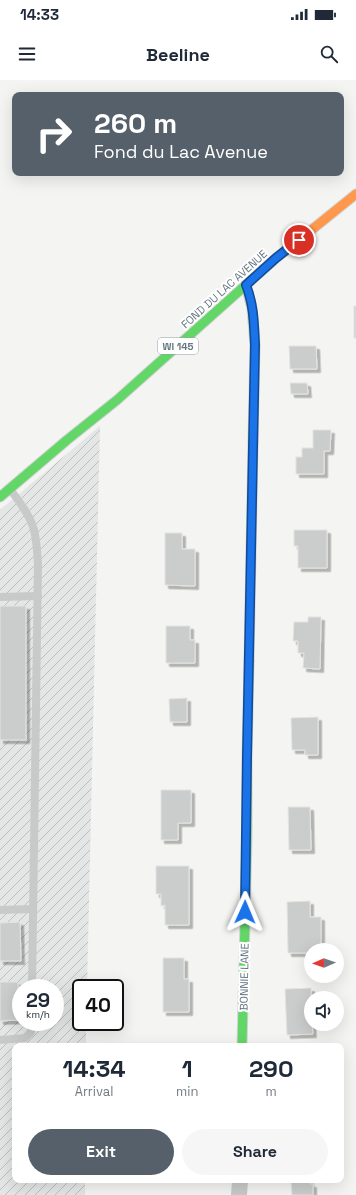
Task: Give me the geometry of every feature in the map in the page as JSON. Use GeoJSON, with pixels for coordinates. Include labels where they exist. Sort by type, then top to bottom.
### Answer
{"type":"FeatureCollection","features":[{"type":"Feature","properties":{"kind":"street","name":"FOND DU LAC AVENUE"},"geometry":{"type":"LineString","coordinates":[[0,497],[117,400],[276,258],[356,194]]}},
{"type":"Feature","properties":{"kind":"street","name":"BONNIE LANE"},"geometry":{"type":"LineString","coordinates":[[242,1043],[255,345],[254,313],[250,293],[246,285]]}},
{"type":"Feature","properties":{"kind":"street"},"geometry":{"type":"LineString","coordinates":[[239,1195],[240,1183]]}},
{"type":"Feature","properties":{"kind":"lane"},"geometry":{"type":"LineString","coordinates":[[10,489],[23,506],[32,524],[36,541],[38,564],[32,979]]}},
{"type":"Feature","properties":{"kind":"lane"},"geometry":{"type":"LineString","coordinates":[[0,597],[38,596]]}},
{"type":"Feature","properties":{"kind":"lane"},"geometry":{"type":"LineString","coordinates":[[0,910],[33,909]]}},
{"type":"Feature","properties":{"kind":"lane"},"geometry":{"type":"LineString","coordinates":[[0,1040],[25,1038],[30,1031]]}},
{"type":"Feature","properties":{"kind":"shaded area"},"geometry":{"type":"Polygon","coordinates":[[[100,426],[87,979],[72,979],[72,1031],[86,1031],[86,1043],[12,1043],[12,1183],[85,1183],[85,1195],[0,1195],[0,510],[100,426]]]}},
{"type":"Feature","properties":{"kind":"building"},"geometry":{"type":"Polygon","coordinates":[[[354,306],[356,306],[356,338],[354,338],[354,306]]]}},
{"type":"Feature","properties":{"kind":"building"},"geometry":{"type":"Polygon","coordinates":[[[289,346],[316,346],[317,369],[290,369],[289,346]]]}},
{"type":"Feature","properties":{"kind":"building"},"geometry":{"type":"Polygon","coordinates":[[[290,383],[307,383],[308,394],[291,394],[290,383]]]}},
{"type":"Feature","properties":{"kind":"building"},"geometry":{"type":"Polygon","coordinates":[[[313,430],[331,430],[330,451],[324,451],[324,474],[296,474],[296,457],[302,457],[302,448],[313,448],[313,430]]]}},
{"type":"Feature","properties":{"kind":"building"},"geometry":{"type":"Polygon","coordinates":[[[294,530],[327,530],[327,568],[298,568],[298,546],[294,546],[294,530]]]}},
{"type":"Feature","properties":{"kind":"building"},"geometry":{"type":"Polygon","coordinates":[[[165,533],[182,533],[182,549],[195,549],[195,586],[165,585],[165,533]]]}},
{"type":"Feature","properties":{"kind":"building"},"geometry":{"type":"Polygon","coordinates":[[[0,606],[26,606],[26,740],[0,740],[0,606]]]}},
{"type":"Feature","properties":{"kind":"building"},"geometry":{"type":"Polygon","coordinates":[[[308,617],[321,617],[320,669],[303,668],[304,653],[298,653],[298,641],[293,641],[294,622],[308,622],[308,617]]]}},
{"type":"Feature","properties":{"kind":"building"},"geometry":{"type":"Polygon","coordinates":[[[166,626],[190,626],[190,640],[195,640],[195,663],[166,663],[166,626]]]}},
{"type":"Feature","properties":{"kind":"building"},"geometry":{"type":"Polygon","coordinates":[[[187,698],[187,722],[170,722],[169,699],[187,698]]]}},
{"type":"Feature","properties":{"kind":"building"},"geometry":{"type":"Polygon","coordinates":[[[318,717],[318,755],[305,755],[305,750],[292,750],[291,718],[318,717]]]}},
{"type":"Feature","properties":{"kind":"building"},"geometry":{"type":"Polygon","coordinates":[[[161,790],[191,790],[191,823],[178,823],[178,840],[161,840],[161,790]]]}},
{"type":"Feature","properties":{"kind":"building"},"geometry":{"type":"Polygon","coordinates":[[[288,807],[310,807],[311,850],[289,850],[288,807]]]}},
{"type":"Feature","properties":{"kind":"building"},"geometry":{"type":"Polygon","coordinates":[[[156,866],[189,866],[189,925],[165,925],[165,905],[161,906],[161,894],[156,894],[156,866]]]}},
{"type":"Feature","properties":{"kind":"building"},"geometry":{"type":"Polygon","coordinates":[[[310,901],[310,917],[321,917],[321,943],[304,943],[304,953],[288,953],[287,902],[310,901]]]}},
{"type":"Feature","properties":{"kind":"building"},"geometry":{"type":"Polygon","coordinates":[[[20,922],[21,961],[0,961],[0,923],[20,922]]]}},
{"type":"Feature","properties":{"kind":"building"},"geometry":{"type":"Polygon","coordinates":[[[163,958],[184,958],[184,979],[189,979],[189,1012],[163,1012],[163,958]]]}},
{"type":"Feature","properties":{"kind":"building"},"geometry":{"type":"Polygon","coordinates":[[[0,982],[12,982],[12,1020],[0,1021],[0,982]]]}},
{"type":"Feature","properties":{"kind":"building"},"geometry":{"type":"Polygon","coordinates":[[[311,988],[311,991],[304,991],[304,1031],[313,1031],[313,1034],[287,1035],[285,989],[311,988]]]}},
{"type":"Feature","properties":{"kind":"building"},"geometry":{"type":"Polygon","coordinates":[[[291,1183],[313,1184],[313,1195],[292,1195],[291,1183]]]}},
{"type":"Feature","properties":{"kind":"traffic: fast"},"geometry":{"type":"LineString","coordinates":[[0,497],[117,400],[276,258],[299,240]]}},
{"type":"Feature","properties":{"kind":"traffic: fast"},"geometry":{"type":"LineString","coordinates":[[246,285],[252,308],[255,345],[253,442]]}},
{"type":"Feature","properties":{"kind":"traffic: fast"},"geometry":{"type":"LineString","coordinates":[[242,1043],[249,661]]}},
{"type":"Feature","properties":{"kind":"traffic: slow"},"geometry":{"type":"LineString","coordinates":[[299,240],[356,194]]}},
{"type":"Feature","properties":{"kind":"traffic: slow"},"geometry":{"type":"LineString","coordinates":[[249,661],[253,442]]}},
{"type":"Feature","properties":{"kind":"route"},"geometry":{"type":"LineString","coordinates":[[245,912],[255,345],[254,313],[250,293],[246,285],[299,240]]}}]}
